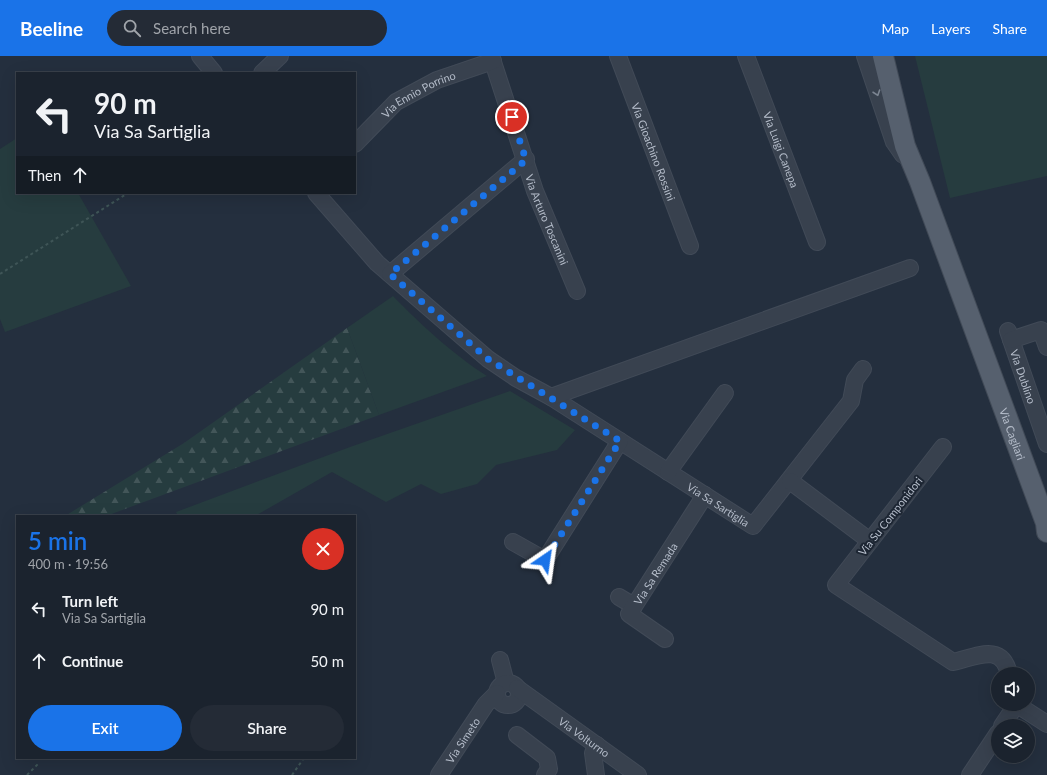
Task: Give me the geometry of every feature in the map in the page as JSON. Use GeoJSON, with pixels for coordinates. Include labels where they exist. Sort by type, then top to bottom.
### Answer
{"type":"FeatureCollection","features":[{"type":"Feature","properties":{"kind":"main road"},"geometry":{"type":"LineString","coordinates":[[884,56],[905,146],[920,182],[927,204]]}},
{"type":"Feature","properties":{"kind":"main road"},"geometry":{"type":"LineString","coordinates":[[896,56],[922,168],[927,204]]}},
{"type":"Feature","properties":{"kind":"main road","name":"Via Cagliari"},"geometry":{"type":"LineString","coordinates":[[927,204],[1046,527]]}},
{"type":"Feature","properties":{"kind":"street"},"geometry":{"type":"LineString","coordinates":[[200,56],[213,72]]}},
{"type":"Feature","properties":{"kind":"street"},"geometry":{"type":"LineString","coordinates":[[263,72],[280,56]]}},
{"type":"Feature","properties":{"kind":"street","name":"Via Gioachino Rossini"},"geometry":{"type":"LineString","coordinates":[[618,56],[690,246]]}},
{"type":"Feature","properties":{"kind":"street","name":"Via Luigi Canepa"},"geometry":{"type":"LineString","coordinates":[[746,56],[817,242]]}},
{"type":"Feature","properties":{"kind":"street"},"geometry":{"type":"LineString","coordinates":[[864,56],[894,142],[920,182]]}},
{"type":"Feature","properties":{"kind":"street","name":"Via Ennio Porrino"},"geometry":{"type":"LineString","coordinates":[[356,143],[396,102],[437,80],[492,58]]}},
{"type":"Feature","properties":{"kind":"street","name":"Via Arturo Toscanini"},"geometry":{"type":"LineString","coordinates":[[492,58],[535,191],[577,291]]}},
{"type":"Feature","properties":{"kind":"street"},"geometry":{"type":"LineString","coordinates":[[390,274],[526,160]]}},
{"type":"Feature","properties":{"kind":"street","name":"Via Sa Sartiglia"},"geometry":{"type":"LineString","coordinates":[[317,194],[377,263],[488,359],[551,397],[752,526],[790,481]]}},
{"type":"Feature","properties":{"kind":"street"},"geometry":{"type":"LineString","coordinates":[[551,397],[910,268]]}},
{"type":"Feature","properties":{"kind":"street"},"geometry":{"type":"LineString","coordinates":[[1044,329],[1047,347]]}},
{"type":"Feature","properties":{"kind":"street","name":"Via Dublino"},"geometry":{"type":"LineString","coordinates":[[1044,329],[1010,336],[1046,438]]}},
{"type":"Feature","properties":{"kind":"street"},"geometry":{"type":"LineString","coordinates":[[863,368],[855,380],[851,401],[790,481],[870,541]]}},
{"type":"Feature","properties":{"kind":"street"},"geometry":{"type":"LineString","coordinates":[[668,472],[725,393]]}},
{"type":"Feature","properties":{"kind":"street"},"geometry":{"type":"LineString","coordinates":[[513,542],[545,560],[620,441]]}},
{"type":"Feature","properties":{"kind":"street","name":"Via Su Componidori"},"geometry":{"type":"LineString","coordinates":[[943,447],[836,585],[953,662],[990,653],[1002,658],[1007,667]]}},
{"type":"Feature","properties":{"kind":"street","name":"Via Sa Remada"},"geometry":{"type":"LineString","coordinates":[[665,639],[629,614],[705,495]]}},
{"type":"Feature","properties":{"kind":"street"},"geometry":{"type":"LineString","coordinates":[[619,597],[634,606]]}},
{"type":"Feature","properties":{"kind":"street"},"geometry":{"type":"LineString","coordinates":[[500,660],[512,694]]}},
{"type":"Feature","properties":{"kind":"street","name":"Via Simeto"},"geometry":{"type":"LineString","coordinates":[[438,775],[486,704],[512,694]]}},
{"type":"Feature","properties":{"kind":"street","name":"Via Volturno"},"geometry":{"type":"LineString","coordinates":[[512,694],[597,746],[638,775]]}},
{"type":"Feature","properties":{"kind":"street"},"geometry":{"type":"LineString","coordinates":[[1027,711],[1047,724]]}},
{"type":"Feature","properties":{"kind":"street"},"geometry":{"type":"LineString","coordinates":[[517,736],[547,758],[549,769],[544,775]]}},
{"type":"Feature","properties":{"kind":"street"},"geometry":{"type":"LineString","coordinates":[[970,775],[991,744]]}},
{"type":"Feature","properties":{"kind":"street"},"geometry":{"type":"LineString","coordinates":[[596,775],[593,753],[597,746]]}},
{"type":"Feature","properties":{"kind":"path"},"geometry":{"type":"LineString","coordinates":[[0,274],[126,194]]}},
{"type":"Feature","properties":{"kind":"path"},"geometry":{"type":"LineString","coordinates":[[292,775],[303,759]]}},
{"type":"Feature","properties":{"kind":"path"},"geometry":{"type":"LineString","coordinates":[[27,775],[39,763]]}},
{"type":"Feature","properties":{"kind":"green space"},"geometry":{"type":"Polygon","coordinates":[[[915,56],[1047,56],[1047,176],[950,198],[915,56]]]}},
{"type":"Feature","properties":{"kind":"green space"},"geometry":{"type":"Polygon","coordinates":[[[16,139],[16,194],[79,194],[131,286],[5,332],[0,319],[0,149],[16,139]]]}},
{"type":"Feature","properties":{"kind":"green space"},"geometry":{"type":"Polygon","coordinates":[[[393,296],[438,339],[462,359],[487,376],[379,415],[347,328],[393,296]]]}},
{"type":"Feature","properties":{"kind":"green space"},"geometry":{"type":"Polygon","coordinates":[[[347,328],[379,415],[109,515],[67,515],[184,443],[347,328]]]}},
{"type":"Feature","properties":{"kind":"green space"},"geometry":{"type":"Polygon","coordinates":[[[510,391],[575,430],[557,450],[496,465],[477,484],[441,494],[421,484],[386,502],[332,472],[257,515],[178,515],[176,512],[350,447],[510,391]]]}},
{"type":"Feature","properties":{"kind":"route"},"geometry":{"type":"LineString","coordinates":[[512,117],[526,160],[390,274],[488,359],[516,378],[551,397],[620,441],[545,560]]}}]}
